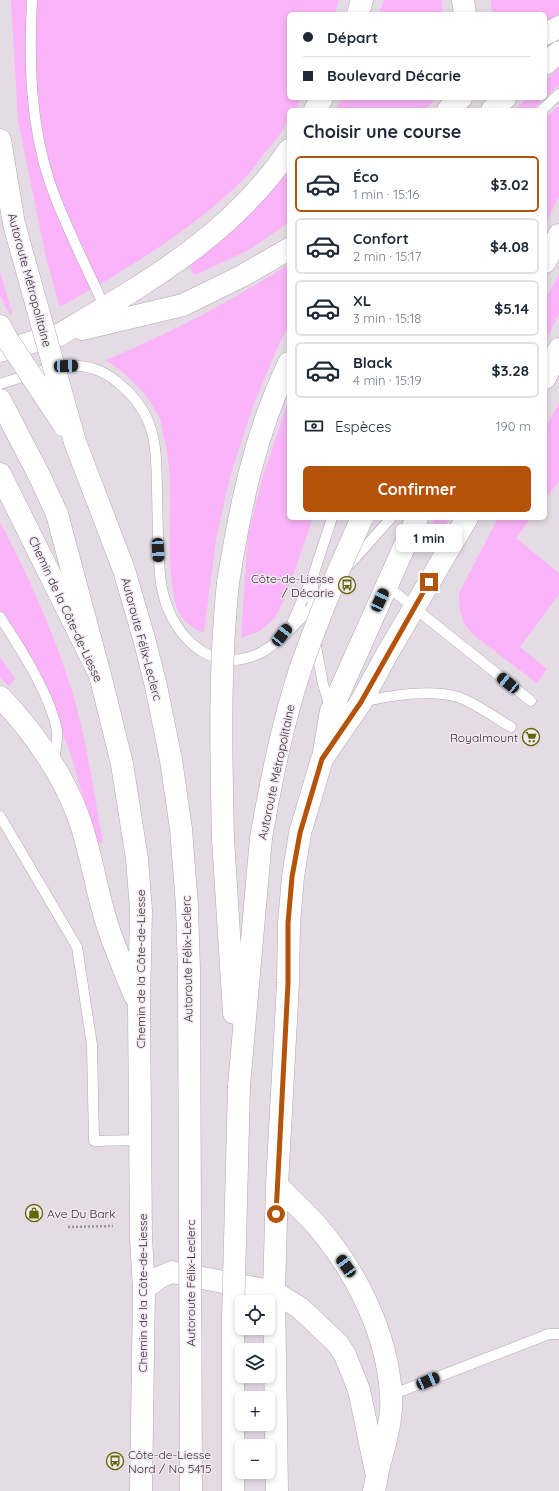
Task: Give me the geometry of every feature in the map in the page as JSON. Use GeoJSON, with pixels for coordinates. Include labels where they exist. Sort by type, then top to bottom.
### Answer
{"type":"FeatureCollection","features":[{"type":"Feature","properties":{"kind":"main road"},"geometry":{"type":"LineString","coordinates":[[359,12],[362,0]]}},
{"type":"Feature","properties":{"kind":"main road"},"geometry":{"type":"LineString","coordinates":[[463,0],[465,12]]}},
{"type":"Feature","properties":{"kind":"main road"},"geometry":{"type":"LineString","coordinates":[[547,33],[559,27]]}},
{"type":"Feature","properties":{"kind":"main road"},"geometry":{"type":"LineString","coordinates":[[547,62],[559,52]]}},
{"type":"Feature","properties":{"kind":"main road"},"geometry":{"type":"LineString","coordinates":[[450,108],[459,100]]}},
{"type":"Feature","properties":{"kind":"main road"},"geometry":{"type":"LineString","coordinates":[[494,108],[503,100]]}},
{"type":"Feature","properties":{"kind":"main road","name":"Autoroute Métropolitaine"},"geometry":{"type":"LineString","coordinates":[[0,140],[8,193],[21,254],[75,442]]}},
{"type":"Feature","properties":{"kind":"main road"},"geometry":{"type":"LineString","coordinates":[[108,315],[163,272],[195,250],[247,201],[287,152]]}},
{"type":"Feature","properties":{"kind":"main road"},"geometry":{"type":"LineString","coordinates":[[547,258],[559,235]]}},
{"type":"Feature","properties":{"kind":"main road"},"geometry":{"type":"LineString","coordinates":[[0,351],[59,335],[108,315],[183,305],[235,280],[287,250]]}},
{"type":"Feature","properties":{"kind":"main road"},"geometry":{"type":"LineString","coordinates":[[0,326],[75,442]]}},
{"type":"Feature","properties":{"kind":"main road"},"geometry":{"type":"LineString","coordinates":[[547,374],[559,349]]}},
{"type":"Feature","properties":{"kind":"main road"},"geometry":{"type":"LineString","coordinates":[[233,1491],[233,1318],[239,1086],[223,839],[220,717],[222,648],[228,583],[234,541],[245,487],[269,408],[287,368]]}},
{"type":"Feature","properties":{"kind":"main road"},"geometry":{"type":"LineString","coordinates":[[3,406],[39,475],[57,514],[100,675]]}},
{"type":"Feature","properties":{"kind":"main road","name":"Autoroute Félix-Leclerc"},"geometry":{"type":"LineString","coordinates":[[75,442],[115,542],[145,642],[171,760],[181,829],[187,906],[189,962],[191,1491]]}},
{"type":"Feature","properties":{"kind":"main road","name":"Chemin de la Côte-de-Liesse"},"geometry":{"type":"LineString","coordinates":[[0,474],[100,675],[122,764],[137,859],[141,910],[139,1006],[140,1140],[141,1238],[144,1289],[141,1491]]}},
{"type":"Feature","properties":{"kind":"main road","name":"Autoroute Métropolitaine"},"geometry":{"type":"LineString","coordinates":[[239,1086],[261,838],[267,804],[288,711],[300,671],[326,602],[361,520]]}},
{"type":"Feature","properties":{"kind":"main road"},"geometry":{"type":"LineString","coordinates":[[277,1491],[274,1292],[277,1185],[288,983],[288,923],[292,877],[306,812],[322,759],[331,711],[416,520]]}},
{"type":"Feature","properties":{"kind":"main road"},"geometry":{"type":"LineString","coordinates":[[322,759],[361,702],[466,520]]}},
{"type":"Feature","properties":{"kind":"main road"},"geometry":{"type":"LineString","coordinates":[[0,697],[17,716],[54,768],[77,813],[89,852],[103,912],[139,1006]]}},
{"type":"Feature","properties":{"kind":"main road"},"geometry":{"type":"LineString","coordinates":[[277,1185],[321,1232],[361,1290],[372,1312],[384,1352],[391,1395],[387,1436],[375,1483]]}},
{"type":"Feature","properties":{"kind":"main road"},"geometry":{"type":"LineString","coordinates":[[144,1289],[158,1278],[172,1272],[274,1292],[300,1308],[338,1344],[345,1355],[359,1390],[375,1483]]}},
{"type":"Feature","properties":{"kind":"lane"},"geometry":{"type":"LineString","coordinates":[[32,0],[31,74],[34,112],[41,152],[50,183],[108,315]]}},
{"type":"Feature","properties":{"kind":"lane"},"geometry":{"type":"LineString","coordinates":[[544,108],[559,94]]}},
{"type":"Feature","properties":{"kind":"lane"},"geometry":{"type":"LineString","coordinates":[[0,384],[66,366],[87,367],[102,371],[113,377],[140,406],[152,432],[157,450],[158,550],[161,585],[170,612],[182,635],[199,650],[228,660],[238,660],[261,652],[282,635],[312,606],[389,520]]}},
{"type":"Feature","properties":{"kind":"lane"},"geometry":{"type":"LineString","coordinates":[[282,635],[297,613],[314,573],[331,520]]}},
{"type":"Feature","properties":{"kind":"lane"},"geometry":{"type":"LineString","coordinates":[[314,573],[312,627],[323,684],[331,711]]}},
{"type":"Feature","properties":{"kind":"lane"},"geometry":{"type":"LineString","coordinates":[[387,586],[531,701]]}},
{"type":"Feature","properties":{"kind":"lane"},"geometry":{"type":"LineString","coordinates":[[0,617],[40,688],[54,722],[57,732],[54,768]]}},
{"type":"Feature","properties":{"kind":"lane"},"geometry":{"type":"LineString","coordinates":[[361,702],[412,695],[433,694],[456,696],[468,701],[511,727]]}},
{"type":"Feature","properties":{"kind":"lane"},"geometry":{"type":"LineString","coordinates":[[0,816],[77,947],[92,1045],[94,1141],[140,1140]]}},
{"type":"Feature","properties":{"kind":"lane"},"geometry":{"type":"LineString","coordinates":[[391,1395],[549,1334],[559,1334]]}},
{"type":"Feature","properties":{"kind":"path"},"geometry":{"type":"LineString","coordinates":[[68,1227],[113,1226]]}},
{"type":"Feature","properties":{"kind":"shaded area"},"geometry":{"type":"Polygon","coordinates":[[[11,0],[339,0],[336,12],[287,12],[287,100],[300,100],[296,108],[287,108],[287,122],[278,137],[244,179],[221,201],[155,250],[60,307],[46,258],[18,121],[11,0]]]}},
{"type":"Feature","properties":{"kind":"shaded area"},"geometry":{"type":"Polygon","coordinates":[[[384,0],[442,0],[443,12],[380,12],[384,0]]]}},
{"type":"Feature","properties":{"kind":"shaded area"},"geometry":{"type":"Polygon","coordinates":[[[491,0],[559,0],[559,14],[547,21],[547,12],[492,12],[491,0]]]}},
{"type":"Feature","properties":{"kind":"shaded area"},"geometry":{"type":"Polygon","coordinates":[[[559,67],[559,85],[547,96],[547,79],[559,67]]]}},
{"type":"Feature","properties":{"kind":"shaded area"},"geometry":{"type":"Polygon","coordinates":[[[342,100],[435,100],[426,108],[336,108],[342,100]]]}},
{"type":"Feature","properties":{"kind":"shaded area"},"geometry":{"type":"Polygon","coordinates":[[[525,100],[543,100],[534,108],[517,108],[525,100]]]}},
{"type":"Feature","properties":{"kind":"shaded area"},"geometry":{"type":"Polygon","coordinates":[[[559,105],[559,196],[547,221],[547,116],[559,105]]]}},
{"type":"Feature","properties":{"kind":"shaded area"},"geometry":{"type":"Polygon","coordinates":[[[287,173],[287,223],[249,250],[195,275],[189,267],[216,245],[266,197],[287,173]]]}},
{"type":"Feature","properties":{"kind":"shaded area"},"geometry":{"type":"Polygon","coordinates":[[[287,265],[287,330],[280,342],[254,403],[230,476],[216,539],[204,633],[184,620],[177,609],[175,601],[170,565],[170,492],[168,456],[160,419],[143,392],[122,372],[106,360],[200,316],[287,265]]]}},
{"type":"Feature","properties":{"kind":"shaded area"},"geometry":{"type":"Polygon","coordinates":[[[0,272],[12,313],[10,315],[0,296],[0,272]]]}},
{"type":"Feature","properties":{"kind":"shaded area"},"geometry":{"type":"Polygon","coordinates":[[[559,274],[559,314],[547,338],[547,296],[559,274]]]}},
{"type":"Feature","properties":{"kind":"shaded area"},"geometry":{"type":"Polygon","coordinates":[[[559,403],[559,481],[547,496],[547,425],[559,403]]]}},
{"type":"Feature","properties":{"kind":"shaded area"},"geometry":{"type":"Polygon","coordinates":[[[287,405],[287,520],[312,520],[286,595],[275,618],[260,631],[241,638],[248,536],[263,476],[287,405]]]}},
{"type":"Feature","properties":{"kind":"shaded area"},"geometry":{"type":"Polygon","coordinates":[[[434,520],[449,520],[431,549],[422,544],[434,520]]]}},
{"type":"Feature","properties":{"kind":"shaded area"},"geometry":{"type":"Polygon","coordinates":[[[497,520],[530,520],[516,538],[559,573],[559,594],[520,647],[547,669],[537,683],[472,634],[464,623],[460,610],[459,593],[497,520]]]}},
{"type":"Feature","properties":{"kind":"shaded area"},"geometry":{"type":"Polygon","coordinates":[[[0,522],[41,606],[66,672],[78,712],[103,843],[97,844],[70,752],[49,699],[20,641],[0,610],[0,522]]]}},
{"type":"Feature","properties":{"kind":"shaded area"},"geometry":{"type":"Polygon","coordinates":[[[0,657],[15,679],[9,686],[0,678],[0,657]]]}},
{"type":"Feature","properties":{"kind":"place","name":"Côte-de-Liesse / Décarie"},"geometry":{"type":"Point","coordinates":[347,585]}},
{"type":"Feature","properties":{"kind":"place","name":"Royalmount"},"geometry":{"type":"Point","coordinates":[531,737]}},
{"type":"Feature","properties":{"kind":"place","name":"Ave Du Bark"},"geometry":{"type":"Point","coordinates":[34,1213]}},
{"type":"Feature","properties":{"kind":"place","name":"Côte-de-Liesse Nord / No 5415"},"geometry":{"type":"Point","coordinates":[115,1461]}},
{"type":"Feature","properties":{"kind":"route"},"geometry":{"type":"LineString","coordinates":[[276,1214],[288,983],[288,923],[292,877],[300,833],[322,759],[352,718],[429,582]]}}]}
